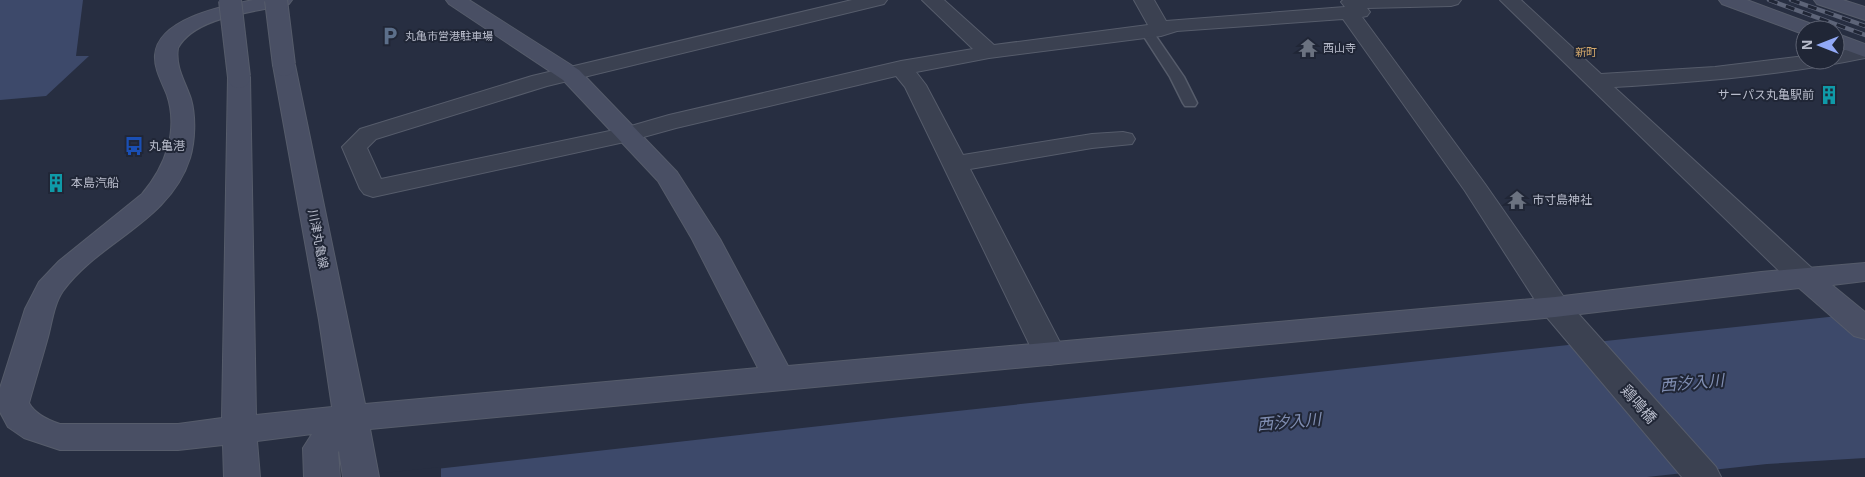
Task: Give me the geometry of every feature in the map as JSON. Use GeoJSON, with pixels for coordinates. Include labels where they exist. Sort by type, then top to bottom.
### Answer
{"type":"FeatureCollection","features":[{"type":"Feature","properties":{"kind":"street"},"geometry":{"type":"LineString","coordinates":[[230,0],[239,77],[239,430],[242,477]]}},
{"type":"Feature","properties":{"kind":"street","name":"川津丸亀線"},"geometry":{"type":"LineString","coordinates":[[276,0],[284,65],[334,320],[361,471]]}},
{"type":"Feature","properties":{"kind":"street"},"geometry":{"type":"LineString","coordinates":[[282,0],[196,20],[170,42],[165,61],[180,103],[182,133],[176,164],[162,187],[139,211],[68,268],[53,284],[43,302],[12,403],[20,418],[36,430],[60,438],[178,438],[351,419],[1555,307],[1865,272]]}},
{"type":"Feature","properties":{"kind":"street"},"geometry":{"type":"LineString","coordinates":[[456,0],[570,75],[629,134],[668,177],[706,239],[780,379]]}},
{"type":"Feature","properties":{"kind":"street"},"geometry":{"type":"LineString","coordinates":[[877,0],[540,81],[368,134],[354,147],[373,189],[629,134],[669,122],[901,68],[989,52],[1154,31],[1174,25],[1304,15],[1350,5],[1451,0]]}},
{"type":"Feature","properties":{"kind":"street"},"geometry":{"type":"LineString","coordinates":[[932,0],[989,52]]}},
{"type":"Feature","properties":{"kind":"street"},"geometry":{"type":"LineString","coordinates":[[1144,0],[1154,31]]}},
{"type":"Feature","properties":{"kind":"street"},"geometry":{"type":"LineString","coordinates":[[1510,0],[1782,258],[1857,322]]}},
{"type":"Feature","properties":{"kind":"street"},"geometry":{"type":"LineString","coordinates":[[1729,0],[1795,24]]}},
{"type":"Feature","properties":{"kind":"street"},"geometry":{"type":"LineString","coordinates":[[1824,0],[1865,14]]}},
{"type":"Feature","properties":{"kind":"street","name":"鶏鳴橋"},"geometry":{"type":"LineString","coordinates":[[1350,5],[1540,282],[1555,307],[1703,477]]}},
{"type":"Feature","properties":{"kind":"street"},"geometry":{"type":"LineString","coordinates":[[1845,44],[1865,51]]}},
{"type":"Feature","properties":{"kind":"street"},"geometry":{"type":"LineString","coordinates":[[1845,56],[1865,51]]}},
{"type":"Feature","properties":{"kind":"street"},"geometry":{"type":"LineString","coordinates":[[1595,81],[1715,74],[1795,64]]}},
{"type":"Feature","properties":{"kind":"street"},"geometry":{"type":"LineString","coordinates":[[901,68],[915,85],[1050,354]]}},
{"type":"Feature","properties":{"kind":"street"},"geometry":{"type":"LineString","coordinates":[[954,164],[1092,140],[1123,139]]}},
{"type":"Feature","properties":{"kind":"street"},"geometry":{"type":"LineString","coordinates":[[321,463],[351,419]]}},
{"type":"Feature","properties":{"kind":"lane"},"geometry":{"type":"LineString","coordinates":[[1154,31],[1190,103]]}},
{"type":"Feature","properties":{"kind":"water"},"geometry":{"type":"Polygon","coordinates":[[[0,0],[83,0],[76,56],[89,56],[46,96],[0,100],[0,0]]]}},
{"type":"Feature","properties":{"kind":"water","name":"西汐入川"},"geometry":{"type":"Polygon","coordinates":[[[1865,313],[1865,458],[1767,464],[1647,477],[364,477],[892,418],[1865,313]]]}},
{"type":"Feature","properties":{"kind":"pier"},"geometry":{"type":"Polygon","coordinates":[[[441,467],[441,477],[361,477],[364,475],[441,467]]]}},
{"type":"Feature","properties":{"kind":"railway"},"geometry":{"type":"LineString","coordinates":[[1769,0],[1865,35]]}},
{"type":"Feature","properties":{"kind":"railway"},"geometry":{"type":"LineString","coordinates":[[1791,0],[1865,26]]}},
{"type":"Feature","properties":{"kind":"place","name":"丸亀市営港駐車場"},"geometry":{"type":"Point","coordinates":[390,36]}},
{"type":"Feature","properties":{"kind":"place","name":"西山寺"},"geometry":{"type":"Point","coordinates":[1308,48]}},
{"type":"Feature","properties":{"kind":"place","name":"サーパス丸亀駅前"},"geometry":{"type":"Point","coordinates":[1829,95]}},
{"type":"Feature","properties":{"kind":"place","name":"丸亀港"},"geometry":{"type":"Point","coordinates":[134,146]}},
{"type":"Feature","properties":{"kind":"place","name":"本島汽船"},"geometry":{"type":"Point","coordinates":[56,183]}},
{"type":"Feature","properties":{"kind":"place","name":"市寸島神社"},"geometry":{"type":"Point","coordinates":[1517,200]}},
{"type":"Feature","properties":{"kind":"district","name":"新町"},"geometry":{"type":"Point","coordinates":[1586,52]}}]}
